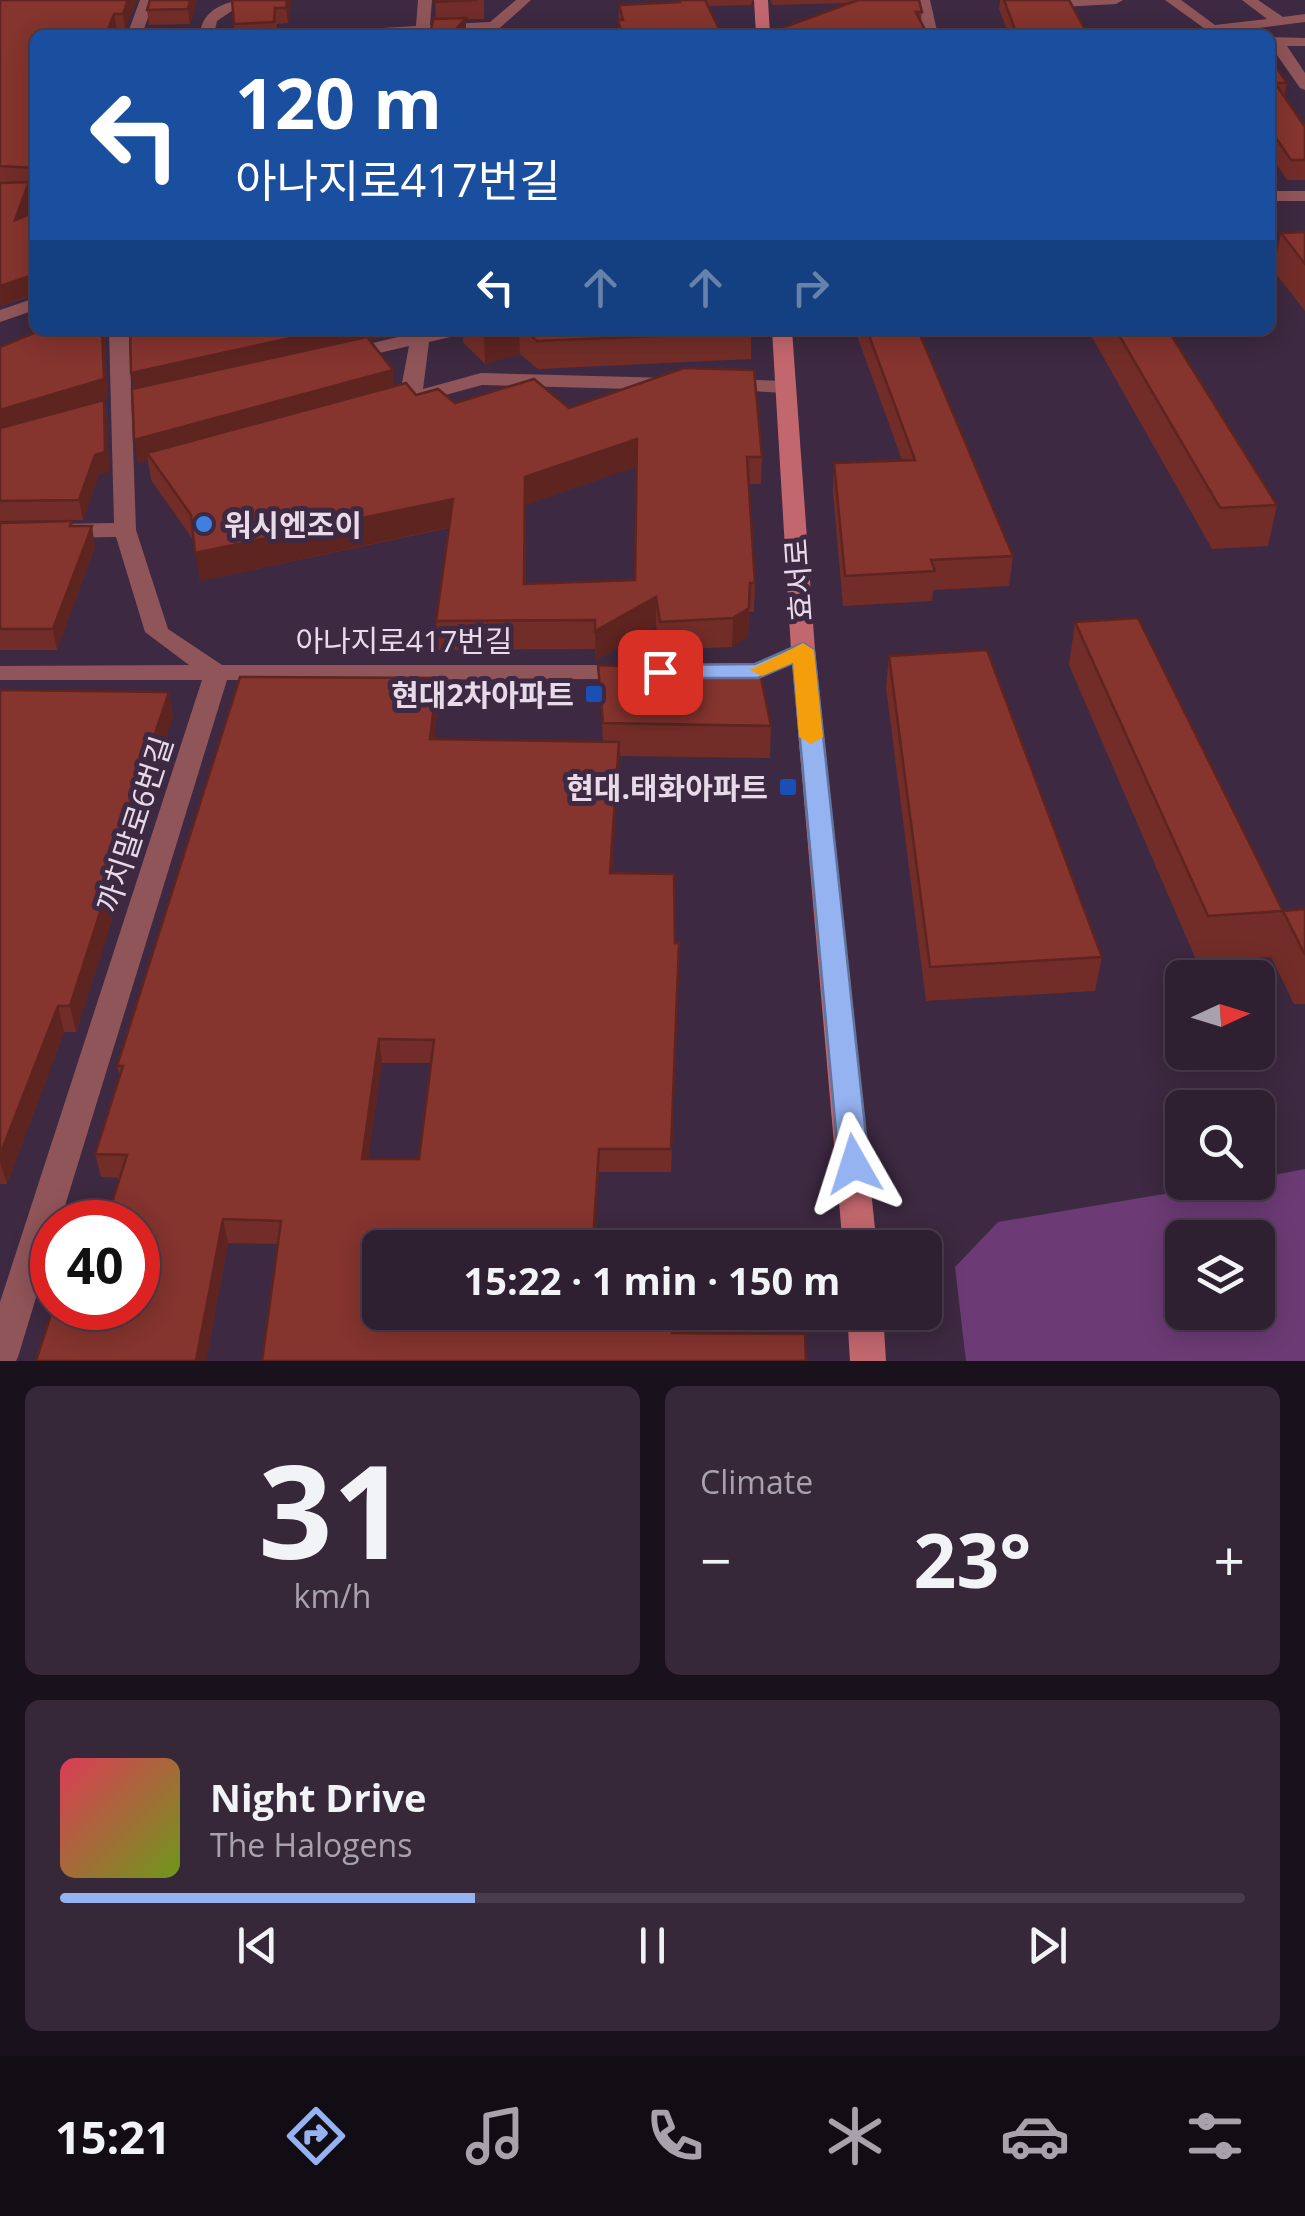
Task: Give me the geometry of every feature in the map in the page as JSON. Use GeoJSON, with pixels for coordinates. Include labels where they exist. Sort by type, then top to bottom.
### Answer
{"type":"FeatureCollection","features":[{"type":"Feature","properties":{"kind":"street"},"geometry":{"type":"LineString","coordinates":[[136,30],[148,0]]}},
{"type":"Feature","properties":{"kind":"street"},"geometry":{"type":"LineString","coordinates":[[211,30],[210,19],[242,0]]}},
{"type":"Feature","properties":{"kind":"street"},"geometry":{"type":"LineString","coordinates":[[422,30],[424,0]]}},
{"type":"Feature","properties":{"kind":"street"},"geometry":{"type":"LineString","coordinates":[[488,30],[524,0]]}},
{"type":"Feature","properties":{"kind":"street"},"geometry":{"type":"LineString","coordinates":[[761,0],[763,30]]}},
{"type":"Feature","properties":{"kind":"street"},"geometry":{"type":"LineString","coordinates":[[923,0],[930,30]]}},
{"type":"Feature","properties":{"kind":"street"},"geometry":{"type":"LineString","coordinates":[[1057,0],[1061,4],[1116,0]]}},
{"type":"Feature","properties":{"kind":"street"},"geometry":{"type":"LineString","coordinates":[[1172,0],[1212,30],[1305,18]]}},
{"type":"Feature","properties":{"kind":"street"},"geometry":{"type":"LineString","coordinates":[[1250,0],[1280,21]]}},
{"type":"Feature","properties":{"kind":"street"},"geometry":{"type":"LineString","coordinates":[[1275,42],[1305,42]]}},
{"type":"Feature","properties":{"kind":"street"},"geometry":{"type":"LineString","coordinates":[[1275,43],[1305,85]]}},
{"type":"Feature","properties":{"kind":"street"},"geometry":{"type":"LineString","coordinates":[[0,192],[30,191]]}},
{"type":"Feature","properties":{"kind":"street"},"geometry":{"type":"LineString","coordinates":[[1275,196],[1305,196]]}},
{"type":"Feature","properties":{"kind":"street"},"geometry":{"type":"LineString","coordinates":[[0,316],[30,306]]}},
{"type":"Feature","properties":{"kind":"street"},"geometry":{"type":"LineString","coordinates":[[119,335],[134,475],[125,530],[157,632],[216,673]]}},
{"type":"Feature","properties":{"kind":"street"},"geometry":{"type":"LineString","coordinates":[[328,359],[417,335]]}},
{"type":"Feature","properties":{"kind":"street"},"geometry":{"type":"LineString","coordinates":[[421,335],[403,400],[481,379],[786,387]]}},
{"type":"Feature","properties":{"kind":"street","name":"효서로"},"geometry":{"type":"LineString","coordinates":[[782,335],[803,650],[858,1230]]}},
{"type":"Feature","properties":{"kind":"street"},"geometry":{"type":"LineString","coordinates":[[0,532],[125,530]]}},
{"type":"Feature","properties":{"kind":"street","name":"아나지로417번길"},"geometry":{"type":"LineString","coordinates":[[0,673],[758,671],[803,650]]}},
{"type":"Feature","properties":{"kind":"street","name":"까치말로6번길"},"geometry":{"type":"LineString","coordinates":[[0,1358],[216,673]]}},
{"type":"Feature","properties":{"kind":"street"},"geometry":{"type":"LineString","coordinates":[[865,1330],[868,1361]]}},
{"type":"Feature","properties":{"kind":"shaded area"},"geometry":{"type":"Polygon","coordinates":[[[1305,1169],[1305,1361],[966,1361],[955,1267],[998,1222],[1165,1194],[1165,1200],[1275,1200],[1275,1175],[1305,1169]]]}},
{"type":"Feature","properties":{"kind":"building"},"geometry":{"type":"Polygon","coordinates":[[[0,0],[128,0],[123,14],[114,14],[108,30],[30,30],[30,168],[0,166],[0,0]]]}},
{"type":"Feature","properties":{"kind":"building"},"geometry":{"type":"Polygon","coordinates":[[[150,0],[190,0],[188,9],[147,10],[150,0]]]}},
{"type":"Feature","properties":{"kind":"building"},"geometry":{"type":"Polygon","coordinates":[[[232,0],[287,0],[286,8],[275,8],[274,22],[234,24],[232,0]]]}},
{"type":"Feature","properties":{"kind":"building"},"geometry":{"type":"Polygon","coordinates":[[[705,0],[720,30],[621,30],[619,5],[705,0]]]}},
{"type":"Feature","properties":{"kind":"building"},"geometry":{"type":"Polygon","coordinates":[[[858,0],[919,0],[922,12],[916,12],[925,30],[776,30],[858,0]]]}},
{"type":"Feature","properties":{"kind":"building"},"geometry":{"type":"Polygon","coordinates":[[[1004,0],[1069,0],[1085,30],[1015,30],[1004,0]]]}},
{"type":"Feature","properties":{"kind":"building"},"geometry":{"type":"Polygon","coordinates":[[[466,18],[456,30],[431,30],[433,19],[466,18]]]}},
{"type":"Feature","properties":{"kind":"building"},"geometry":{"type":"Polygon","coordinates":[[[1275,65],[1287,83],[1275,83],[1275,65]]]}},
{"type":"Feature","properties":{"kind":"building"},"geometry":{"type":"Polygon","coordinates":[[[1275,83],[1305,127],[1305,160],[1291,160],[1275,136],[1275,83]]]}},
{"type":"Feature","properties":{"kind":"building"},"geometry":{"type":"Polygon","coordinates":[[[29,182],[15,220],[30,214],[30,276],[0,286],[0,183],[29,182]]]}},
{"type":"Feature","properties":{"kind":"building"},"geometry":{"type":"Polygon","coordinates":[[[1305,232],[1305,264],[1281,233],[1305,232]]]}},
{"type":"Feature","properties":{"kind":"building"},"geometry":{"type":"Polygon","coordinates":[[[30,335],[102,335],[104,379],[0,410],[0,347],[30,335]]]}},
{"type":"Feature","properties":{"kind":"building"},"geometry":{"type":"Polygon","coordinates":[[[130,335],[304,335],[131,373],[130,335]]]}},
{"type":"Feature","properties":{"kind":"building"},"geometry":{"type":"Polygon","coordinates":[[[530,335],[680,335],[537,341],[530,335]]]}},
{"type":"Feature","properties":{"kind":"building"},"geometry":{"type":"Polygon","coordinates":[[[869,335],[920,335],[1013,556],[931,560],[935,571],[845,576],[834,463],[915,460],[869,335]]]}},
{"type":"Feature","properties":{"kind":"building"},"geometry":{"type":"Polygon","coordinates":[[[1119,335],[1171,335],[1277,505],[1220,508],[1119,335]]]}},
{"type":"Feature","properties":{"kind":"building"},"geometry":{"type":"Polygon","coordinates":[[[367,337],[393,370],[134,440],[132,389],[367,337]]]}},
{"type":"Feature","properties":{"kind":"building"},"geometry":{"type":"Polygon","coordinates":[[[684,368],[754,370],[762,457],[747,457],[755,583],[750,583],[749,608],[733,618],[660,622],[656,597],[595,631],[595,620],[436,621],[453,499],[195,553],[191,515],[147,453],[406,383],[416,395],[438,389],[455,403],[534,379],[569,408],[684,368]],[[637,439],[525,477],[524,584],[635,580],[637,439]]]}},
{"type":"Feature","properties":{"kind":"building"},"geometry":{"type":"Polygon","coordinates":[[[104,400],[105,452],[95,455],[79,500],[0,501],[0,428],[104,400]]]}},
{"type":"Feature","properties":{"kind":"building"},"geometry":{"type":"Polygon","coordinates":[[[72,521],[70,526],[92,526],[53,629],[0,629],[0,523],[72,521]]]}},
{"type":"Feature","properties":{"kind":"building"},"geometry":{"type":"Polygon","coordinates":[[[1138,618],[1283,911],[1208,916],[1075,622],[1138,618]]]}},
{"type":"Feature","properties":{"kind":"building"},"geometry":{"type":"Polygon","coordinates":[[[987,650],[1102,957],[930,967],[889,656],[987,650]]]}},
{"type":"Feature","properties":{"kind":"building"},"geometry":{"type":"Polygon","coordinates":[[[598,665],[760,673],[771,726],[603,723],[598,665]]]}},
{"type":"Feature","properties":{"kind":"building"},"geometry":{"type":"Polygon","coordinates":[[[240,677],[437,678],[430,739],[619,742],[610,873],[674,874],[675,943],[679,943],[671,1149],[599,1149],[594,1230],[362,1230],[362,1330],[805,1334],[806,1361],[262,1361],[281,1221],[223,1219],[196,1361],[36,1361],[46,1330],[160,1330],[160,1200],[113,1200],[127,1155],[95,1154],[123,1066],[117,1066],[240,677]],[[379,1039],[362,1159],[419,1159],[434,1040],[379,1039]]]}},
{"type":"Feature","properties":{"kind":"building"},"geometry":{"type":"Polygon","coordinates":[[[0,690],[169,692],[101,894],[106,894],[70,1006],[58,1006],[0,1155],[0,690]]]}},
{"type":"Feature","properties":{"kind":"building"},"geometry":{"type":"Polygon","coordinates":[[[1305,909],[1305,955],[1283,911],[1305,909]]]}},
{"type":"Feature","properties":{"kind":"slow traffic"},"geometry":{"type":"LineString","coordinates":[[762,670],[803,650],[811,737]]}},
{"type":"Feature","properties":{"kind":"place","name":"워시엔조이"},"geometry":{"type":"Point","coordinates":[204,524]}},
{"type":"Feature","properties":{"kind":"place","name":"현대2차아파트"},"geometry":{"type":"Point","coordinates":[594,694]}},
{"type":"Feature","properties":{"kind":"place","name":"현대.태화아파트"},"geometry":{"type":"Point","coordinates":[788,787]}},
{"type":"Feature","properties":{"kind":"route"},"geometry":{"type":"LineString","coordinates":[[660,672],[758,671],[803,650],[854,1164]]}}]}
